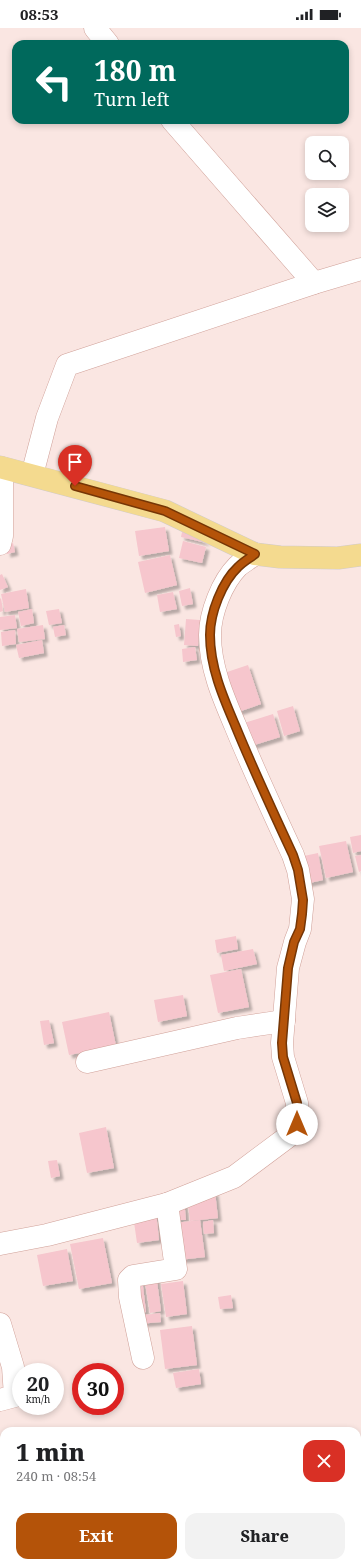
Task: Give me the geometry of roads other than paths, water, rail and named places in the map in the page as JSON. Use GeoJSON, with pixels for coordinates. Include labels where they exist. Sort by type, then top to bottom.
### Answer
{"type":"FeatureCollection","features":[{"type":"Feature","properties":{"kind":"main road"},"geometry":{"type":"LineString","coordinates":[[1,468],[165,511],[255,554],[294,558],[338,558],[361,555]]}},
{"type":"Feature","properties":{"kind":"street"},"geometry":{"type":"LineString","coordinates":[[95,28],[105,40]]}},
{"type":"Feature","properties":{"kind":"street"},"geometry":{"type":"LineString","coordinates":[[175,124],[314,283]]}},
{"type":"Feature","properties":{"kind":"street"},"geometry":{"type":"LineString","coordinates":[[32,475],[47,418],[67,365],[314,283],[361,269]]}},
{"type":"Feature","properties":{"kind":"street"},"geometry":{"type":"LineString","coordinates":[[0,544],[2,529],[1,468]]}},
{"type":"Feature","properties":{"kind":"street"},"geometry":{"type":"LineString","coordinates":[[0,1244],[47,1235],[167,1204],[234,1177],[293,1133],[297,1124],[297,1108],[283,1057],[282,1043],[288,968],[294,942],[300,929],[302,914],[303,900],[298,870],[293,855],[245,750],[220,690],[212,661],[210,635],[216,603],[225,584],[238,567],[255,554]]}},
{"type":"Feature","properties":{"kind":"street"},"geometry":{"type":"LineString","coordinates":[[87,1062],[237,1028],[284,1021]]}},
{"type":"Feature","properties":{"kind":"street"},"geometry":{"type":"LineString","coordinates":[[143,1358],[130,1297],[129,1280],[133,1276],[176,1269],[167,1204]]}},
{"type":"Feature","properties":{"kind":"street"},"geometry":{"type":"LineString","coordinates":[[0,1324],[13,1367],[15,1396],[0,1400]]}}]}
